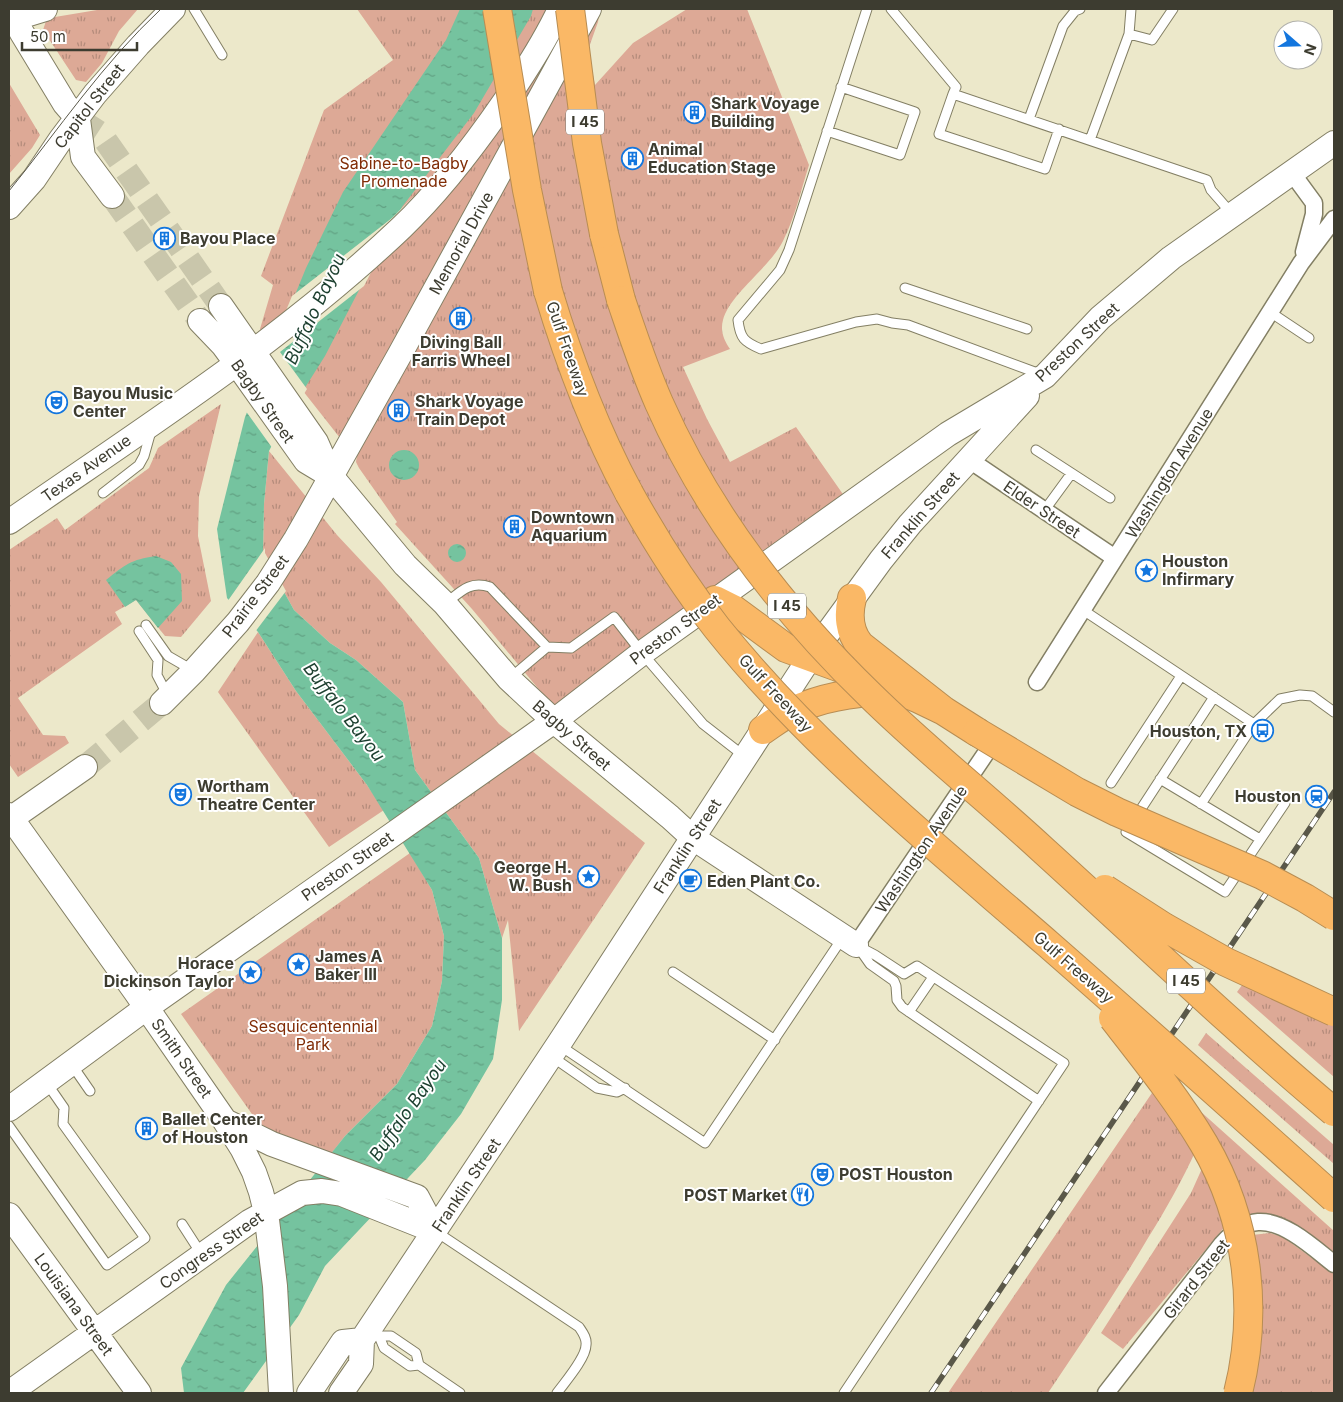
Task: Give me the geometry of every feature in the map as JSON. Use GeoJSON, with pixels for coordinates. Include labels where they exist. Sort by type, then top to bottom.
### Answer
{"type":"FeatureCollection","features":[{"type":"Feature","properties":{"kind":"highway","name":"Gulf Freeway"},"geometry":{"type":"LineString","coordinates":[[497,9],[526,190],[548,291],[574,368],[602,440],[655,539],[684,584],[717,628],[758,676],[800,720],[875,792],[1334,1198]]}},
{"type":"Feature","properties":{"kind":"highway","name":"I 45"},"geometry":{"type":"LineString","coordinates":[[570,9],[587,143],[604,234],[622,300],[643,364],[660,405],[712,504],[762,576],[829,654],[872,697],[1041,848],[1204,998],[1334,1112]]}},
{"type":"Feature","properties":{"kind":"highway"},"geometry":{"type":"LineString","coordinates":[[852,598],[850,624],[860,646],[982,743],[1117,812],[1262,875],[1334,916]]}},
{"type":"Feature","properties":{"kind":"highway"},"geometry":{"type":"LineString","coordinates":[[716,600],[733,609],[786,648],[917,698],[944,711]]}},
{"type":"Feature","properties":{"kind":"highway"},"geometry":{"type":"LineString","coordinates":[[762,730],[792,711],[822,700],[856,692],[885,692],[917,698]]}},
{"type":"Feature","properties":{"kind":"highway"},"geometry":{"type":"LineString","coordinates":[[1041,848],[1164,927],[1226,962],[1334,1012]]}},
{"type":"Feature","properties":{"kind":"highway"},"geometry":{"type":"LineString","coordinates":[[1075,967],[1181,1109],[1205,1145],[1226,1189],[1240,1235],[1248,1298],[1245,1357],[1238,1393]]}},
{"type":"Feature","properties":{"kind":"main road"},"geometry":{"type":"LineString","coordinates":[[45,9],[11,16],[65,104],[78,119],[83,157],[112,196]]}},
{"type":"Feature","properties":{"kind":"main road","name":"Capitol Street"},"geometry":{"type":"LineString","coordinates":[[9,207],[34,179],[95,94],[173,9]]}},
{"type":"Feature","properties":{"kind":"main road"},"geometry":{"type":"LineString","coordinates":[[245,358],[312,307],[402,228],[444,182],[479,140],[512,91],[553,24],[560,9]]}},
{"type":"Feature","properties":{"kind":"main road","name":"Memorial Drive"},"geometry":{"type":"LineString","coordinates":[[331,476],[405,346],[588,9]]}},
{"type":"Feature","properties":{"kind":"main road","name":"Preston Street"},"geometry":{"type":"LineString","coordinates":[[9,1109],[146,1008],[554,721],[642,653],[948,434],[1045,376],[1100,318],[1171,258],[1334,143]]}},
{"type":"Feature","properties":{"kind":"main road","name":"Bagby Street"},"geometry":{"type":"LineString","coordinates":[[221,306],[245,358],[316,442],[331,476],[404,565],[444,604],[509,679],[554,721],[693,838],[850,941]]}},
{"type":"Feature","properties":{"kind":"main road","name":"Bagby Street"},"geometry":{"type":"LineString","coordinates":[[200,321],[223,345],[245,358]]}},
{"type":"Feature","properties":{"kind":"main road","name":"Texas Avenue"},"geometry":{"type":"LineString","coordinates":[[9,522],[245,358]]}},
{"type":"Feature","properties":{"kind":"main road","name":"Franklin Street"},"geometry":{"type":"LineString","coordinates":[[340,1393],[360,1364],[370,1335],[435,1231],[810,656],[852,598],[910,524],[1045,376]]}},
{"type":"Feature","properties":{"kind":"main road","name":"Prairie Street"},"geometry":{"type":"LineString","coordinates":[[165,699],[200,665],[238,622],[268,583],[296,539],[331,476]]}},
{"type":"Feature","properties":{"kind":"main road"},"geometry":{"type":"LineString","coordinates":[[10,818],[85,767]]}},
{"type":"Feature","properties":{"kind":"main road","name":"Smith Street"},"geometry":{"type":"LineString","coordinates":[[10,818],[86,934],[146,1008],[225,1121],[254,1172],[266,1212],[275,1286],[281,1393]]}},
{"type":"Feature","properties":{"kind":"main road"},"geometry":{"type":"LineString","coordinates":[[225,1121],[272,1144],[417,1197],[435,1231]]}},
{"type":"Feature","properties":{"kind":"main road","name":"Congress Street"},"geometry":{"type":"LineString","coordinates":[[9,1393],[249,1222],[302,1193],[322,1191],[342,1194],[435,1231]]}},
{"type":"Feature","properties":{"kind":"main road","name":"Louisiana Street"},"geometry":{"type":"LineString","coordinates":[[9,1215],[139,1393]]}},
{"type":"Feature","properties":{"kind":"main road"},"geometry":{"type":"LineString","coordinates":[[311,1390],[344,1342],[370,1335]]}},
{"type":"Feature","properties":{"kind":"street","name":"Washington Avenue"},"geometry":{"type":"LineString","coordinates":[[1292,173],[1314,203],[1314,214],[1301,264]]}},
{"type":"Feature","properties":{"kind":"street","name":"Washington Avenue"},"geometry":{"type":"LineString","coordinates":[[1037,682],[1270,312],[1301,264],[1334,219]]}},
{"type":"Feature","properties":{"kind":"street","name":"Elder Street"},"geometry":{"type":"LineString","coordinates":[[968,459],[1116,558]]}},
{"type":"Feature","properties":{"kind":"street","name":"Washington Avenue"},"geometry":{"type":"LineString","coordinates":[[850,941],[982,743]]}},
{"type":"Feature","properties":{"kind":"street","name":"Girard Street"},"geometry":{"type":"LineString","coordinates":[[1106,1393],[1231,1234],[1258,1222],[1284,1228],[1334,1264]]}},
{"type":"Feature","properties":{"kind":"lane"},"geometry":{"type":"LineString","coordinates":[[194,9],[222,56]]}},
{"type":"Feature","properties":{"kind":"lane"},"geometry":{"type":"LineString","coordinates":[[867,9],[789,250],[780,270],[738,320],[739,333],[748,343],[762,349],[832,328],[877,319],[908,325],[1045,376]]}},
{"type":"Feature","properties":{"kind":"lane"},"geometry":{"type":"LineString","coordinates":[[891,9],[956,87],[939,134],[1045,169],[1059,129]]}},
{"type":"Feature","properties":{"kind":"lane"},"geometry":{"type":"LineString","coordinates":[[1029,119],[1063,26],[1075,11],[1080,9]]}},
{"type":"Feature","properties":{"kind":"lane"},"geometry":{"type":"LineString","coordinates":[[1090,140],[1129,34],[1131,9]]}},
{"type":"Feature","properties":{"kind":"lane"},"geometry":{"type":"LineString","coordinates":[[1129,34],[1152,40],[1173,9]]}},
{"type":"Feature","properties":{"kind":"lane"},"geometry":{"type":"LineString","coordinates":[[827,131],[900,155],[915,112],[841,87]]}},
{"type":"Feature","properties":{"kind":"lane"},"geometry":{"type":"LineString","coordinates":[[953,94],[1207,180],[1211,190],[1232,214]]}},
{"type":"Feature","properties":{"kind":"lane"},"geometry":{"type":"LineString","coordinates":[[905,288],[1027,329]]}},
{"type":"Feature","properties":{"kind":"lane"},"geometry":{"type":"LineString","coordinates":[[1270,312],[1309,338]]}},
{"type":"Feature","properties":{"kind":"lane"},"geometry":{"type":"LineString","coordinates":[[103,493],[139,465],[144,456],[154,421]]}},
{"type":"Feature","properties":{"kind":"lane"},"geometry":{"type":"LineString","coordinates":[[1036,450],[1110,498]]}},
{"type":"Feature","properties":{"kind":"lane"},"geometry":{"type":"LineString","coordinates":[[1044,511],[1071,474]]}},
{"type":"Feature","properties":{"kind":"lane"},"geometry":{"type":"LineString","coordinates":[[444,604],[474,584],[490,587],[547,647]]}},
{"type":"Feature","properties":{"kind":"lane"},"geometry":{"type":"LineString","coordinates":[[1083,610],[1254,724]]}},
{"type":"Feature","properties":{"kind":"lane"},"geometry":{"type":"LineString","coordinates":[[509,679],[547,647],[571,648],[614,617],[703,724],[745,757]]}},
{"type":"Feature","properties":{"kind":"lane"},"geometry":{"type":"LineString","coordinates":[[165,699],[157,675],[158,660],[143,628],[168,656],[200,665]]}},
{"type":"Feature","properties":{"kind":"lane"},"geometry":{"type":"LineString","coordinates":[[1111,783],[1181,676]]}},
{"type":"Feature","properties":{"kind":"lane"},"geometry":{"type":"LineString","coordinates":[[1201,804],[1254,724],[1280,700],[1300,695],[1312,696],[1334,712]]}},
{"type":"Feature","properties":{"kind":"lane"},"geometry":{"type":"LineString","coordinates":[[1214,698],[1126,832],[1226,892],[1285,803]]}},
{"type":"Feature","properties":{"kind":"lane"},"geometry":{"type":"LineString","coordinates":[[1160,779],[1260,839]]}},
{"type":"Feature","properties":{"kind":"lane"},"geometry":{"type":"LineString","coordinates":[[844,1393],[1064,1063],[917,966],[904,974],[850,941]]}},
{"type":"Feature","properties":{"kind":"lane"},"geometry":{"type":"LineString","coordinates":[[850,941],[870,964],[894,981],[897,1000],[909,1012],[1039,1100]]}},
{"type":"Feature","properties":{"kind":"lane"},"geometry":{"type":"LineString","coordinates":[[554,1050],[600,1074],[604,1074],[705,1143],[775,1040],[850,941]]}},
{"type":"Feature","properties":{"kind":"lane"},"geometry":{"type":"LineString","coordinates":[[673,972],[775,1040]]}},
{"type":"Feature","properties":{"kind":"lane"},"geometry":{"type":"LineString","coordinates":[[909,1012],[933,977]]}},
{"type":"Feature","properties":{"kind":"lane"},"geometry":{"type":"LineString","coordinates":[[554,1050],[597,1088],[617,1092],[625,1088]]}},
{"type":"Feature","properties":{"kind":"lane"},"geometry":{"type":"LineString","coordinates":[[71,1063],[90,1091]]}},
{"type":"Feature","properties":{"kind":"lane"},"geometry":{"type":"LineString","coordinates":[[9,1126],[107,1265],[145,1238],[63,1124],[64,1108],[46,1082]]}},
{"type":"Feature","properties":{"kind":"lane"},"geometry":{"type":"LineString","coordinates":[[182,1224],[202,1255]]}},
{"type":"Feature","properties":{"kind":"lane"},"geometry":{"type":"LineString","coordinates":[[435,1231],[579,1328],[585,1336],[586,1346],[584,1355],[557,1393]]}},
{"type":"Feature","properties":{"kind":"lane"},"geometry":{"type":"LineString","coordinates":[[370,1335],[391,1336],[416,1353],[419,1365]]}},
{"type":"Feature","properties":{"kind":"lane"},"geometry":{"type":"LineString","coordinates":[[370,1335],[384,1348],[410,1366],[419,1365],[460,1393]]}},
{"type":"Feature","properties":{"kind":"green space"},"geometry":{"type":"Polygon","coordinates":[[[103,9],[138,9],[119,31],[102,63],[86,82],[76,80],[43,30],[46,21],[55,17],[103,9]]]}},
{"type":"Feature","properties":{"kind":"green space","name":"Downtown Aquarium"},"geometry":{"type":"Polygon","coordinates":[[[357,9],[600,9],[598,22],[588,50],[595,85],[633,43],[687,9],[747,9],[809,165],[783,241],[769,261],[741,291],[727,310],[723,320],[722,332],[730,349],[683,367],[707,419],[730,462],[796,427],[847,500],[556,710],[472,609],[395,524],[397,522],[359,468],[356,462],[357,455],[355,457],[303,391],[260,329],[273,285],[261,276],[324,110],[393,60],[357,9]]]}},
{"type":"Feature","properties":{"kind":"green space"},"geometry":{"type":"Polygon","coordinates":[[[9,83],[40,135],[32,148],[9,174],[9,83]]]}},
{"type":"Feature","properties":{"kind":"green space"},"geometry":{"type":"Polygon","coordinates":[[[221,404],[199,496],[198,536],[211,601],[181,637],[165,636],[136,600],[115,612],[122,624],[18,698],[43,735],[65,736],[69,743],[18,777],[9,764],[9,550],[57,518],[65,530],[149,468],[158,448],[221,404]]]}},
{"type":"Feature","properties":{"kind":"green space"},"geometry":{"type":"Polygon","coordinates":[[[269,451],[337,535],[381,582],[499,724],[645,843],[519,1031],[508,920],[502,938],[479,858],[415,770],[403,702],[356,660],[330,643],[294,610],[263,554],[264,504],[269,451]]]}},
{"type":"Feature","properties":{"kind":"green space"},"geometry":{"type":"Polygon","coordinates":[[[258,632],[296,691],[384,810],[329,847],[218,692],[258,632]]]}},
{"type":"Feature","properties":{"kind":"green space","name":"Sesquicentennial Park"},"geometry":{"type":"Polygon","coordinates":[[[410,853],[432,890],[444,936],[442,981],[432,1026],[397,1084],[345,1136],[327,1159],[264,1131],[181,1014],[410,853]]]}},
{"type":"Feature","properties":{"kind":"green space"},"geometry":{"type":"Polygon","coordinates":[[[1245,981],[1334,1022],[1334,1077],[1237,992],[1245,981]]]}},
{"type":"Feature","properties":{"kind":"green space"},"geometry":{"type":"Polygon","coordinates":[[[1206,1033],[1334,1145],[1334,1164],[1198,1045],[1206,1033]]]}},
{"type":"Feature","properties":{"kind":"green space"},"geometry":{"type":"Polygon","coordinates":[[[1154,1090],[1196,1150],[1174,1195],[1136,1258],[1048,1393],[948,1393],[1154,1090]]]}},
{"type":"Feature","properties":{"kind":"green space"},"geometry":{"type":"Polygon","coordinates":[[[1200,1111],[1334,1231],[1334,1252],[1284,1219],[1263,1214],[1245,1214],[1196,1115],[1200,1111]]]}},
{"type":"Feature","properties":{"kind":"green space"},"geometry":{"type":"Polygon","coordinates":[[[1204,1164],[1227,1224],[1123,1349],[1101,1333],[1191,1193],[1204,1164]]]}},
{"type":"Feature","properties":{"kind":"green space"},"geometry":{"type":"Polygon","coordinates":[[[1270,1233],[1283,1237],[1334,1274],[1334,1393],[1246,1393],[1252,1235],[1270,1233]]]}},
{"type":"Feature","properties":{"kind":"water","name":"Buffalo Bayou"},"geometry":{"type":"Polygon","coordinates":[[[460,9],[533,9],[531,16],[474,113],[402,207],[325,356],[287,416],[269,451],[264,504],[263,554],[294,610],[330,643],[356,660],[403,702],[415,770],[479,858],[502,938],[502,1000],[493,1059],[461,1114],[425,1160],[325,1266],[299,1315],[243,1393],[184,1393],[181,1368],[226,1285],[345,1136],[397,1084],[432,1026],[442,981],[444,936],[432,890],[367,785],[296,691],[258,632],[227,598],[217,529],[245,417],[306,268],[343,192],[446,40],[460,9]]]}},
{"type":"Feature","properties":{"kind":"water"},"geometry":{"type":"Polygon","coordinates":[[[404,450],[414,455],[419,465],[414,475],[404,480],[394,475],[389,465],[394,455],[404,450]]]}},
{"type":"Feature","properties":{"kind":"water"},"geometry":{"type":"Polygon","coordinates":[[[457,544],[463,547],[466,553],[463,559],[457,562],[451,559],[448,553],[451,547],[457,544]]]}},
{"type":"Feature","properties":{"kind":"water"},"geometry":{"type":"Polygon","coordinates":[[[156,556],[171,562],[181,574],[182,601],[158,628],[136,600],[125,607],[106,580],[129,564],[140,559],[156,556]]]}},
{"type":"Feature","properties":{"kind":"pier"},"geometry":{"type":"Polygon","coordinates":[[[414,196],[404,209],[364,286],[280,352],[307,389],[273,449],[245,410],[292,296],[392,218],[414,196]]]}},
{"type":"Feature","properties":{"kind":"pier"},"geometry":{"type":"Polygon","coordinates":[[[265,548],[265,553],[286,591],[255,632],[227,602],[265,548]]]}},
{"type":"Feature","properties":{"kind":"tunnel"},"geometry":{"type":"LineString","coordinates":[[78,119],[101,134],[221,306]]}},
{"type":"Feature","properties":{"kind":"tunnel"},"geometry":{"type":"LineString","coordinates":[[112,196],[200,321]]}},
{"type":"Feature","properties":{"kind":"tunnel"},"geometry":{"type":"LineString","coordinates":[[85,767],[162,703]]}},
{"type":"Feature","properties":{"kind":"tram line"},"geometry":{"type":"LineString","coordinates":[[9,191],[101,74],[161,9]]}},
{"type":"Feature","properties":{"kind":"railway"},"geometry":{"type":"LineString","coordinates":[[931,1393],[1334,792]]}},
{"type":"Feature","properties":{"kind":"place","name":"Shark Voyage Building"},"geometry":{"type":"Point","coordinates":[695,112]}},
{"type":"Feature","properties":{"kind":"place","name":"Animal Education Stage"},"geometry":{"type":"Point","coordinates":[632,158]}},
{"type":"Feature","properties":{"kind":"place","name":"Bayou Place"},"geometry":{"type":"Point","coordinates":[164,238]}},
{"type":"Feature","properties":{"kind":"place","name":"Diving Ball Farris Wheel"},"geometry":{"type":"Point","coordinates":[461,318]}},
{"type":"Feature","properties":{"kind":"place","name":"Bayou Music Center"},"geometry":{"type":"Point","coordinates":[57,402]}},
{"type":"Feature","properties":{"kind":"place","name":"Shark Voyage Train Depot"},"geometry":{"type":"Point","coordinates":[399,410]}},
{"type":"Feature","properties":{"kind":"place","name":"Downtown Aquarium"},"geometry":{"type":"Point","coordinates":[515,526]}},
{"type":"Feature","properties":{"kind":"place","name":"Houston Infirmary"},"geometry":{"type":"Point","coordinates":[1146,570]}},
{"type":"Feature","properties":{"kind":"place","name":"Houston, TX"},"geometry":{"type":"Point","coordinates":[1263,731]}},
{"type":"Feature","properties":{"kind":"place","name":"Wortham Theatre Center"},"geometry":{"type":"Point","coordinates":[181,795]}},
{"type":"Feature","properties":{"kind":"place","name":"Houston"},"geometry":{"type":"Point","coordinates":[1317,796]}},
{"type":"Feature","properties":{"kind":"place","name":"George H. W. Bush"},"geometry":{"type":"Point","coordinates":[588,876]}},
{"type":"Feature","properties":{"kind":"place","name":"Eden Plant Co."},"geometry":{"type":"Point","coordinates":[691,881]}},
{"type":"Feature","properties":{"kind":"place","name":"James A Baker III"},"geometry":{"type":"Point","coordinates":[299,965]}},
{"type":"Feature","properties":{"kind":"place","name":"Horace Dickinson Taylor"},"geometry":{"type":"Point","coordinates":[250,972]}},
{"type":"Feature","properties":{"kind":"place","name":"Ballet Center of Houston"},"geometry":{"type":"Point","coordinates":[146,1128]}},
{"type":"Feature","properties":{"kind":"place","name":"POST Houston"},"geometry":{"type":"Point","coordinates":[823,1174]}},
{"type":"Feature","properties":{"kind":"place","name":"POST Market"},"geometry":{"type":"Point","coordinates":[803,1195]}},
{"type":"Feature","properties":{"kind":"park label","name":"Sabine-to-Bagby Promenade"},"geometry":{"type":"Point","coordinates":[404,172]}}]}
